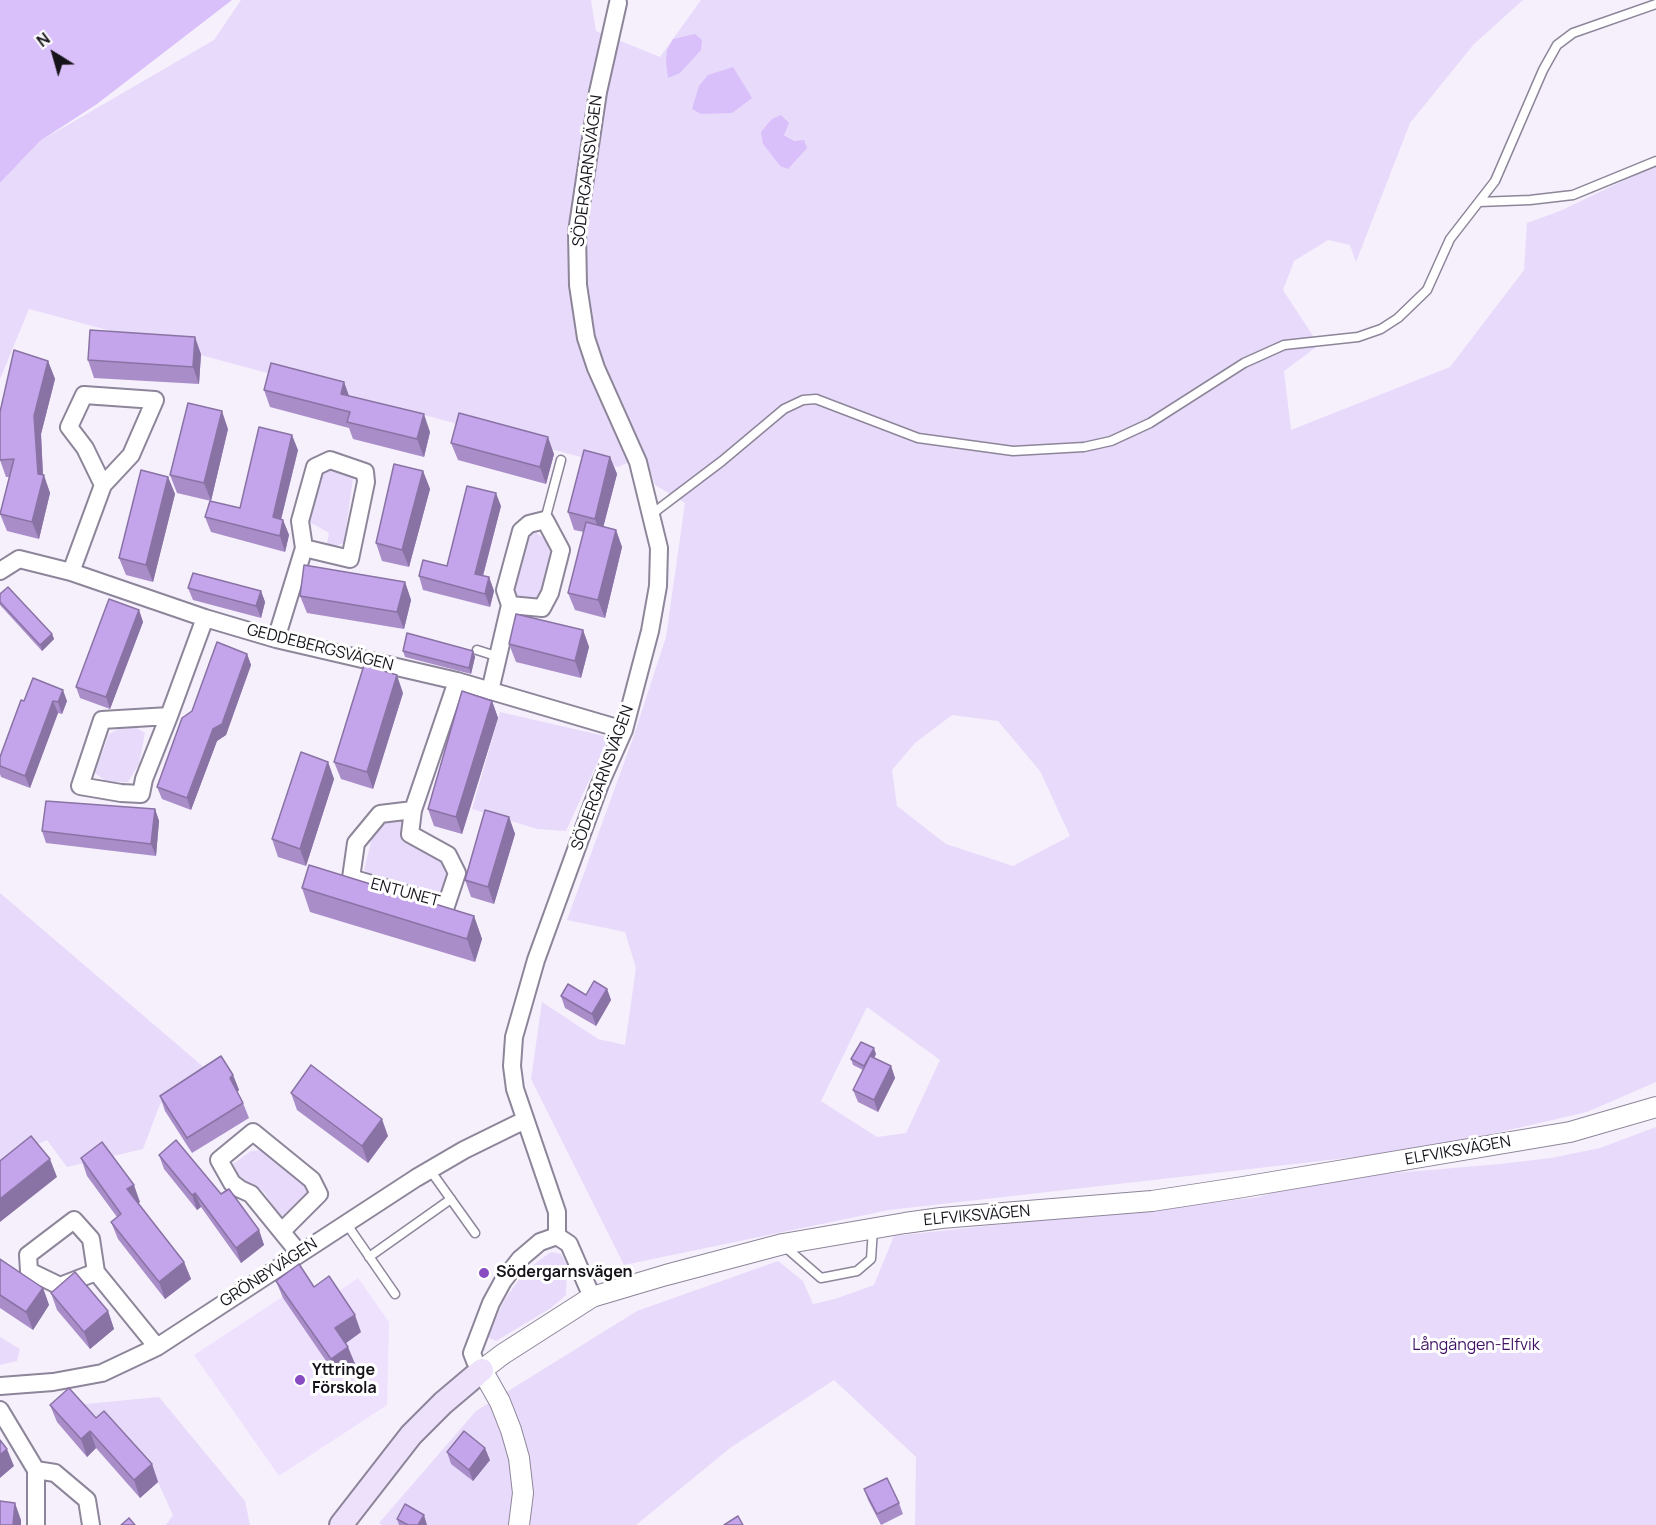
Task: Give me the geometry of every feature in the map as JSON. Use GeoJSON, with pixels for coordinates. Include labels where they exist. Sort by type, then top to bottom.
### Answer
{"type":"FeatureCollection","features":[{"type":"Feature","properties":{"kind":"main road"},"geometry":{"type":"LineString","coordinates":[[341,1525],[411,1435],[443,1403],[482,1370]]}},
{"type":"Feature","properties":{"kind":"street","name":"SÖDERGARNSVÄGEN"},"geometry":{"type":"LineString","coordinates":[[557,1236],[557,1212],[515,1089],[512,1065],[514,1037],[520,1009],[536,960],[592,806],[624,730],[650,631],[658,586],[659,548],[652,514],[638,462],[596,368],[586,338],[578,285],[577,232],[598,92],[618,2]]}},
{"type":"Feature","properties":{"kind":"street"},"geometry":{"type":"LineString","coordinates":[[71,572],[103,485],[130,455],[154,400],[84,395],[69,427],[85,448],[103,485]]}},
{"type":"Feature","properties":{"kind":"street"},"geometry":{"type":"LineString","coordinates":[[276,639],[304,548],[300,521],[315,467],[330,459],[364,472],[366,482],[350,559],[304,548]]}},
{"type":"Feature","properties":{"kind":"street"},"geometry":{"type":"LineString","coordinates":[[490,691],[510,605],[505,590],[520,531],[530,524],[545,520],[561,550],[550,593],[542,608],[510,605]]}},
{"type":"Feature","properties":{"kind":"street","name":"GEDDEBERGSVÄGEN"},"geometry":{"type":"LineString","coordinates":[[0,571],[19,559],[71,572],[205,618],[276,639],[457,681],[624,730]]}},
{"type":"Feature","properties":{"kind":"street"},"geometry":{"type":"LineString","coordinates":[[169,716],[102,720],[80,786],[141,794],[144,779],[169,716],[205,618]]}},
{"type":"Feature","properties":{"kind":"street","name":"ENTUNET"},"geometry":{"type":"LineString","coordinates":[[413,810],[380,814],[356,843],[351,878],[446,906],[457,873],[448,855],[410,834],[413,810],[457,681]]}},
{"type":"Feature","properties":{"kind":"street","name":"ELFVIKSVÄGEN"},"geometry":{"type":"LineString","coordinates":[[482,1370],[592,1297],[783,1245],[942,1218],[1152,1201],[1237,1188],[1570,1132],[1656,1107]]}},
{"type":"Feature","properties":{"kind":"street","name":"GRÖNBYVÄGEN"},"geometry":{"type":"LineString","coordinates":[[0,1386],[53,1382],[102,1373],[157,1347],[429,1170],[525,1120]]}},
{"type":"Feature","properties":{"kind":"street"},"geometry":{"type":"LineString","coordinates":[[282,1231],[319,1194],[312,1180],[254,1132],[219,1160],[232,1183],[251,1194],[300,1253]]}},
{"type":"Feature","properties":{"kind":"street"},"geometry":{"type":"LineString","coordinates":[[519,1525],[523,1493],[519,1458],[500,1402],[472,1353],[491,1303],[503,1281],[520,1259],[540,1242],[557,1236],[569,1244],[592,1297]]}},
{"type":"Feature","properties":{"kind":"street"},"geometry":{"type":"LineString","coordinates":[[96,1272],[157,1347]]}},
{"type":"Feature","properties":{"kind":"street"},"geometry":{"type":"LineString","coordinates":[[0,1410],[36,1470],[36,1525]]}},
{"type":"Feature","properties":{"kind":"street"},"geometry":{"type":"LineString","coordinates":[[36,1470],[55,1473],[87,1500],[91,1525]]}},
{"type":"Feature","properties":{"kind":"lane"},"geometry":{"type":"LineString","coordinates":[[652,514],[722,461],[784,409],[803,400],[816,399],[918,438],[1013,451],[1084,447],[1111,441],[1150,423],[1244,363],[1284,345],[1358,337],[1381,329],[1398,318],[1427,290],[1450,240],[1496,181],[1526,108],[1557,45],[1573,33],[1656,4]]}},
{"type":"Feature","properties":{"kind":"lane"},"geometry":{"type":"LineString","coordinates":[[1479,202],[1573,195],[1656,161]]}},
{"type":"Feature","properties":{"kind":"lane"},"geometry":{"type":"LineString","coordinates":[[545,520],[561,460]]}},
{"type":"Feature","properties":{"kind":"lane"},"geometry":{"type":"LineString","coordinates":[[477,650],[499,657]]}},
{"type":"Feature","properties":{"kind":"lane"},"geometry":{"type":"LineString","coordinates":[[429,1170],[475,1233]]}},
{"type":"Feature","properties":{"kind":"lane"},"geometry":{"type":"LineString","coordinates":[[369,1257],[451,1200]]}},
{"type":"Feature","properties":{"kind":"lane"},"geometry":{"type":"LineString","coordinates":[[346,1223],[395,1294]]}},
{"type":"Feature","properties":{"kind":"lane"},"geometry":{"type":"LineString","coordinates":[[783,1245],[821,1278],[857,1271],[871,1259],[873,1229]]}},
{"type":"Feature","properties":{"kind":"shaded area"},"geometry":{"type":"Polygon","coordinates":[[[0,0],[232,0],[97,104],[40,141],[0,183],[0,0]]]}},
{"type":"Feature","properties":{"kind":"shaded area"},"geometry":{"type":"Polygon","coordinates":[[[695,34],[702,40],[701,50],[680,73],[668,78],[667,50],[673,39],[695,34]]]}},
{"type":"Feature","properties":{"kind":"shaded area"},"geometry":{"type":"Polygon","coordinates":[[[733,67],[752,98],[732,113],[701,114],[692,109],[699,86],[708,75],[733,67]]]}},
{"type":"Feature","properties":{"kind":"shaded area"},"geometry":{"type":"Polygon","coordinates":[[[781,115],[789,123],[784,135],[795,141],[804,140],[807,148],[788,169],[780,166],[763,144],[761,132],[772,119],[781,115]]]}},
{"type":"Feature","properties":{"kind":"shaded area","name":"Yttringe Förskola"},"geometry":{"type":"Polygon","coordinates":[[[358,1278],[389,1322],[387,1405],[279,1476],[194,1355],[305,1282],[320,1304],[358,1278]]]}},
{"type":"Feature","properties":{"kind":"green space"},"geometry":{"type":"Polygon","coordinates":[[[241,0],[591,0],[596,31],[660,57],[701,0],[1523,0],[1474,44],[1410,123],[1356,262],[1350,245],[1328,240],[1294,261],[1283,290],[1319,345],[1284,371],[1291,430],[1450,367],[1524,270],[1527,223],[1560,211],[1656,165],[1656,1082],[1587,1112],[1426,1149],[889,1210],[624,1265],[531,1079],[542,1002],[598,1039],[625,1045],[636,968],[625,932],[567,920],[633,738],[666,637],[685,503],[655,485],[645,455],[618,467],[29,309],[0,379],[0,183],[40,141],[214,40],[241,0]],[[789,123],[763,144],[780,166],[796,141],[783,134],[789,123]],[[952,715],[915,743],[892,770],[897,806],[946,844],[1013,866],[1070,836],[1040,771],[998,721],[952,715]],[[867,1007],[821,1101],[877,1137],[906,1133],[940,1060],[867,1007]]]}},
{"type":"Feature","properties":{"kind":"green space"},"geometry":{"type":"Polygon","coordinates":[[[322,466],[331,467],[353,478],[344,543],[326,549],[329,533],[308,521],[322,466]]]}},
{"type":"Feature","properties":{"kind":"green space"},"geometry":{"type":"Polygon","coordinates":[[[537,533],[551,543],[555,554],[544,595],[538,600],[525,601],[515,594],[513,585],[530,534],[537,533]]]}},
{"type":"Feature","properties":{"kind":"green space"},"geometry":{"type":"Polygon","coordinates":[[[500,712],[609,737],[566,831],[537,829],[472,809],[500,712]]]}},
{"type":"Feature","properties":{"kind":"green space"},"geometry":{"type":"Polygon","coordinates":[[[122,727],[135,727],[145,733],[139,764],[128,782],[107,782],[95,773],[109,734],[122,727]]]}},
{"type":"Feature","properties":{"kind":"green space"},"geometry":{"type":"Polygon","coordinates":[[[400,817],[413,847],[440,857],[447,865],[447,880],[441,892],[433,894],[372,878],[364,870],[377,824],[400,817]]]}},
{"type":"Feature","properties":{"kind":"green space"},"geometry":{"type":"Polygon","coordinates":[[[0,893],[207,1070],[160,1104],[143,1149],[67,1167],[47,1140],[0,1160],[0,893]]]}},
{"type":"Feature","properties":{"kind":"green space","name":"Långängen-Elfvik"},"geometry":{"type":"Polygon","coordinates":[[[1656,1127],[1656,1525],[915,1525],[916,1457],[834,1380],[730,1448],[636,1525],[382,1525],[379,1523],[476,1411],[637,1311],[778,1261],[803,1281],[813,1304],[874,1285],[894,1236],[1160,1207],[1161,1209],[1180,1207],[1259,1197],[1306,1183],[1551,1158],[1600,1148],[1656,1127]]]}},
{"type":"Feature","properties":{"kind":"green space"},"geometry":{"type":"Polygon","coordinates":[[[260,1150],[308,1184],[312,1193],[282,1220],[264,1192],[259,1188],[248,1187],[233,1164],[251,1151],[260,1150]]]}},
{"type":"Feature","properties":{"kind":"green space"},"geometry":{"type":"Polygon","coordinates":[[[551,1252],[561,1254],[567,1264],[566,1295],[551,1308],[496,1341],[487,1337],[505,1299],[526,1270],[551,1252]]]}},
{"type":"Feature","properties":{"kind":"green space"},"geometry":{"type":"Polygon","coordinates":[[[0,1337],[20,1349],[17,1361],[0,1365],[0,1337]]]}},
{"type":"Feature","properties":{"kind":"green space"},"geometry":{"type":"Polygon","coordinates":[[[159,1397],[245,1501],[250,1525],[166,1525],[173,1515],[158,1482],[75,1405],[159,1397]]]}},
{"type":"Feature","properties":{"kind":"building"},"geometry":{"type":"Polygon","coordinates":[[[90,330],[195,337],[193,367],[88,360],[90,330]]]}},
{"type":"Feature","properties":{"kind":"building"},"geometry":{"type":"Polygon","coordinates":[[[14,350],[48,361],[34,416],[38,474],[44,475],[32,522],[0,514],[14,459],[0,460],[0,412],[14,350]]]}},
{"type":"Feature","properties":{"kind":"building"},"geometry":{"type":"Polygon","coordinates":[[[271,363],[344,382],[341,394],[424,414],[417,439],[347,422],[350,412],[264,390],[271,363]]]}},
{"type":"Feature","properties":{"kind":"building"},"geometry":{"type":"Polygon","coordinates":[[[188,403],[222,411],[204,483],[170,475],[188,403]]]}},
{"type":"Feature","properties":{"kind":"building"},"geometry":{"type":"Polygon","coordinates":[[[459,413],[548,437],[540,467],[451,443],[459,413]]]}},
{"type":"Feature","properties":{"kind":"building"},"geometry":{"type":"Polygon","coordinates":[[[259,427],[292,435],[273,517],[283,520],[280,536],[205,517],[210,501],[240,508],[259,427]]]}},
{"type":"Feature","properties":{"kind":"building"},"geometry":{"type":"Polygon","coordinates":[[[584,450],[610,457],[595,519],[568,512],[584,450]]]}},
{"type":"Feature","properties":{"kind":"building"},"geometry":{"type":"Polygon","coordinates":[[[394,464],[423,471],[402,550],[376,543],[394,464]]]}},
{"type":"Feature","properties":{"kind":"building"},"geometry":{"type":"Polygon","coordinates":[[[141,470],[168,477],[146,565],[119,558],[141,470]]]}},
{"type":"Feature","properties":{"kind":"building"},"geometry":{"type":"Polygon","coordinates":[[[467,486],[496,493],[475,574],[489,577],[485,594],[419,576],[423,560],[447,566],[467,486]]]}},
{"type":"Feature","properties":{"kind":"building"},"geometry":{"type":"Polygon","coordinates":[[[586,522],[616,530],[598,600],[568,593],[586,522]]]}},
{"type":"Feature","properties":{"kind":"building"},"geometry":{"type":"Polygon","coordinates":[[[304,565],[405,582],[397,612],[300,596],[304,565]]]}},
{"type":"Feature","properties":{"kind":"building"},"geometry":{"type":"Polygon","coordinates":[[[193,573],[261,591],[256,606],[188,588],[193,573]]]}},
{"type":"Feature","properties":{"kind":"building"},"geometry":{"type":"Polygon","coordinates":[[[8,587],[52,634],[40,645],[0,602],[0,594],[8,587]]]}},
{"type":"Feature","properties":{"kind":"building"},"geometry":{"type":"Polygon","coordinates":[[[109,599],[139,610],[106,697],[76,687],[109,599]]]}},
{"type":"Feature","properties":{"kind":"building"},"geometry":{"type":"Polygon","coordinates":[[[516,614],[583,630],[575,661],[509,644],[516,614]]]}},
{"type":"Feature","properties":{"kind":"building"},"geometry":{"type":"Polygon","coordinates":[[[407,633],[473,651],[469,668],[403,651],[407,633]]]}},
{"type":"Feature","properties":{"kind":"building"},"geometry":{"type":"Polygon","coordinates":[[[217,642],[247,654],[222,724],[213,729],[187,798],[157,787],[182,718],[192,711],[217,642]]]}},
{"type":"Feature","properties":{"kind":"building"},"geometry":{"type":"Polygon","coordinates":[[[364,665],[397,675],[367,772],[334,762],[364,665]]]}},
{"type":"Feature","properties":{"kind":"building"},"geometry":{"type":"Polygon","coordinates":[[[33,678],[63,690],[58,702],[53,701],[25,776],[0,766],[0,757],[21,700],[24,701],[33,678]]]}},
{"type":"Feature","properties":{"kind":"building"},"geometry":{"type":"Polygon","coordinates":[[[462,691],[492,701],[456,817],[428,809],[462,691]]]}},
{"type":"Feature","properties":{"kind":"building"},"geometry":{"type":"Polygon","coordinates":[[[301,752],[328,762],[300,849],[272,839],[301,752]]]}},
{"type":"Feature","properties":{"kind":"building"},"geometry":{"type":"Polygon","coordinates":[[[46,801],[155,809],[151,844],[42,831],[46,801]]]}},
{"type":"Feature","properties":{"kind":"building"},"geometry":{"type":"Polygon","coordinates":[[[485,810],[509,817],[488,887],[465,880],[485,810]]]}},
{"type":"Feature","properties":{"kind":"building"},"geometry":{"type":"Polygon","coordinates":[[[309,865],[474,916],[467,939],[302,888],[309,865]]]}},
{"type":"Feature","properties":{"kind":"building"},"geometry":{"type":"Polygon","coordinates":[[[594,981],[607,989],[592,1014],[561,996],[568,984],[586,995],[594,981]]]}},
{"type":"Feature","properties":{"kind":"building"},"geometry":{"type":"Polygon","coordinates":[[[861,1042],[874,1048],[864,1066],[851,1059],[861,1042]]]}},
{"type":"Feature","properties":{"kind":"building"},"geometry":{"type":"Polygon","coordinates":[[[221,1056],[233,1075],[230,1078],[243,1103],[187,1138],[160,1096],[221,1056]]]}},
{"type":"Feature","properties":{"kind":"building"},"geometry":{"type":"Polygon","coordinates":[[[870,1056],[891,1066],[874,1100],[853,1090],[870,1056]]]}},
{"type":"Feature","properties":{"kind":"building"},"geometry":{"type":"Polygon","coordinates":[[[311,1065],[382,1119],[362,1146],[291,1093],[311,1065]]]}},
{"type":"Feature","properties":{"kind":"building"},"geometry":{"type":"Polygon","coordinates":[[[31,1136],[50,1159],[0,1199],[0,1161],[31,1136]]]}},
{"type":"Feature","properties":{"kind":"building"},"geometry":{"type":"Polygon","coordinates":[[[176,1140],[221,1194],[229,1189],[259,1230],[236,1248],[195,1193],[192,1195],[159,1155],[176,1140]]]}},
{"type":"Feature","properties":{"kind":"building"},"geometry":{"type":"Polygon","coordinates":[[[102,1142],[134,1185],[127,1189],[184,1262],[159,1282],[111,1222],[121,1214],[81,1158],[102,1142]]]}},
{"type":"Feature","properties":{"kind":"building"},"geometry":{"type":"Polygon","coordinates":[[[0,1259],[43,1288],[26,1312],[0,1295],[0,1259]]]}},
{"type":"Feature","properties":{"kind":"building"},"geometry":{"type":"Polygon","coordinates":[[[299,1264],[314,1287],[329,1276],[355,1315],[335,1328],[348,1347],[331,1359],[276,1281],[299,1264]]]}},
{"type":"Feature","properties":{"kind":"building"},"geometry":{"type":"Polygon","coordinates":[[[75,1272],[108,1311],[84,1332],[51,1293],[75,1272]]]}},
{"type":"Feature","properties":{"kind":"building"},"geometry":{"type":"Polygon","coordinates":[[[69,1388],[96,1418],[104,1411],[152,1464],[134,1480],[90,1431],[81,1439],[50,1405],[69,1388]]]}},
{"type":"Feature","properties":{"kind":"building"},"geometry":{"type":"Polygon","coordinates":[[[464,1431],[485,1448],[469,1470],[447,1452],[464,1431]]]}},
{"type":"Feature","properties":{"kind":"building"},"geometry":{"type":"Polygon","coordinates":[[[0,1440],[7,1449],[0,1455],[0,1440]]]}},
{"type":"Feature","properties":{"kind":"building"},"geometry":{"type":"Polygon","coordinates":[[[887,1478],[899,1503],[877,1514],[864,1489],[887,1478]]]}},
{"type":"Feature","properties":{"kind":"building"},"geometry":{"type":"Polygon","coordinates":[[[0,1501],[15,1503],[13,1525],[0,1525],[0,1501]]]}},
{"type":"Feature","properties":{"kind":"building"},"geometry":{"type":"Polygon","coordinates":[[[405,1504],[424,1515],[418,1525],[408,1525],[397,1519],[405,1504]]]}},
{"type":"Feature","properties":{"kind":"building"},"geometry":{"type":"Polygon","coordinates":[[[738,1516],[743,1525],[724,1525],[738,1516]]]}},
{"type":"Feature","properties":{"kind":"building"},"geometry":{"type":"Polygon","coordinates":[[[129,1518],[135,1525],[121,1525],[129,1518]]]}},
{"type":"Feature","properties":{"kind":"place","name":"Södergarnsvägen"},"geometry":{"type":"Point","coordinates":[484,1273]}},
{"type":"Feature","properties":{"kind":"place","name":"Yttringe Förskola"},"geometry":{"type":"Point","coordinates":[300,1380]}}]}
